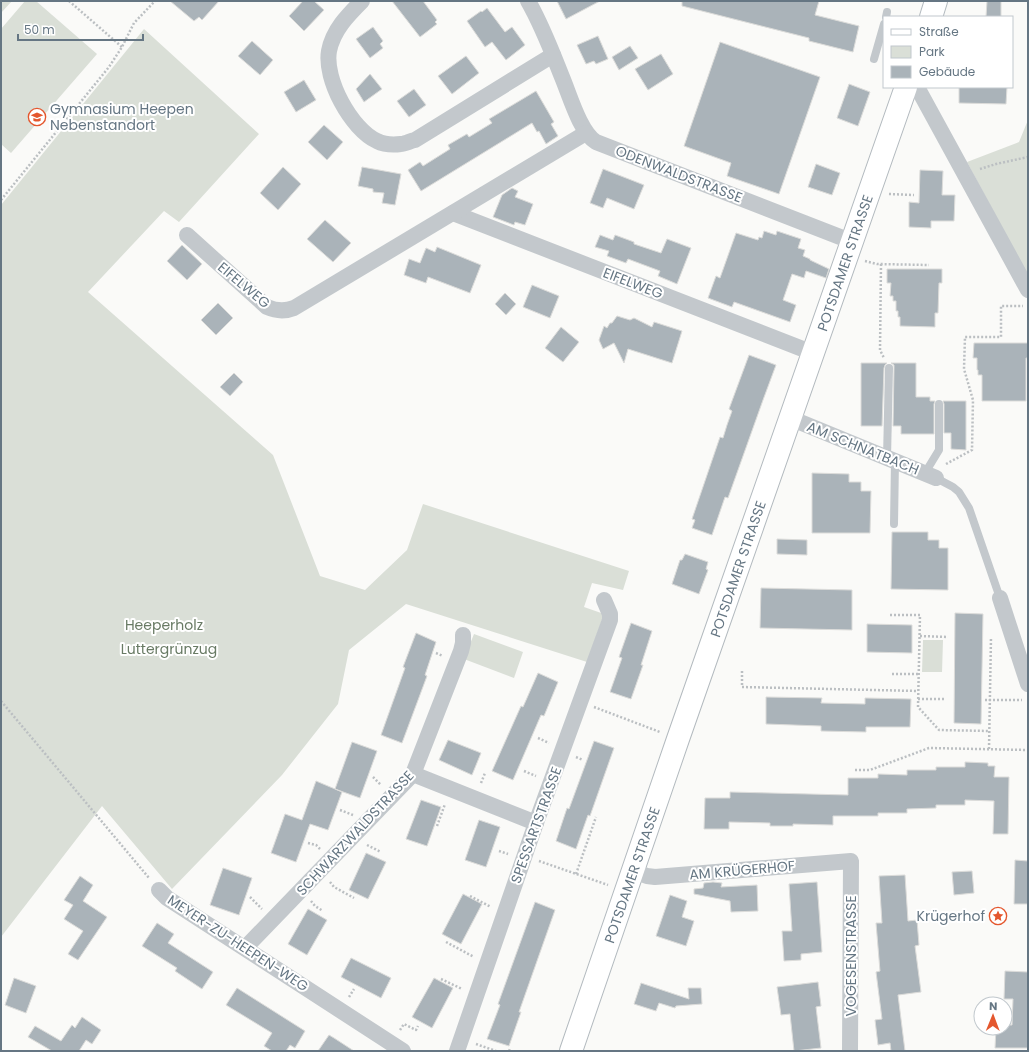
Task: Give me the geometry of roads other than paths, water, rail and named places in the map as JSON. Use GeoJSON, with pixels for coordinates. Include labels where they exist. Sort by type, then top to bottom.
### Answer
{"type":"FeatureCollection","features":[{"type":"Feature","properties":{"kind":"street"},"geometry":{"type":"LineString","coordinates":[[362,1],[346,17],[336,31],[329,52],[328,63],[330,78],[347,112],[359,127],[378,142],[387,144],[401,144],[415,140],[553,55]]}},
{"type":"Feature","properties":{"kind":"street","name":"ODENWALDSTRASSE"},"geometry":{"type":"LineString","coordinates":[[528,1],[553,55],[580,121],[592,139],[596,142],[850,248]]}},
{"type":"Feature","properties":{"kind":"street"},"geometry":{"type":"LineString","coordinates":[[931,16],[936,1]]}},
{"type":"Feature","properties":{"kind":"street","name":"POTSDAMER STRASSE"},"geometry":{"type":"LineString","coordinates":[[571,1051],[678,739],[906,88]]}},
{"type":"Feature","properties":{"kind":"street"},"geometry":{"type":"LineString","coordinates":[[918,88],[1028,290]]}},
{"type":"Feature","properties":{"kind":"street","name":"EIFELWEG"},"geometry":{"type":"LineString","coordinates":[[187,235],[267,306],[272,309],[282,311],[294,308],[586,132]]}},
{"type":"Feature","properties":{"kind":"street","name":"EIFELWEG"},"geometry":{"type":"LineString","coordinates":[[453,213],[813,353]]}},
{"type":"Feature","properties":{"kind":"street","name":"AM SCHNATBACH"},"geometry":{"type":"LineString","coordinates":[[790,418],[930,476]]}},
{"type":"Feature","properties":{"kind":"street"},"geometry":{"type":"LineString","coordinates":[[1000,598],[1028,684]]}},
{"type":"Feature","properties":{"kind":"street","name":"SPESSARTSTRASSE"},"geometry":{"type":"LineString","coordinates":[[459,1045],[536,823],[610,620],[610,614],[604,600]]}},
{"type":"Feature","properties":{"kind":"street","name":"SCHWARZWALDSTRASSE"},"geometry":{"type":"LineString","coordinates":[[245,948],[413,774],[461,651],[463,635]]}},
{"type":"Feature","properties":{"kind":"street"},"geometry":{"type":"LineString","coordinates":[[413,774],[536,823]]}},
{"type":"Feature","properties":{"kind":"street","name":"AM KRÜGERHOF"},"geometry":{"type":"LineString","coordinates":[[633,871],[655,877],[851,861]]}},
{"type":"Feature","properties":{"kind":"street","name":"VOGESENSTRASSE"},"geometry":{"type":"LineString","coordinates":[[850,1051],[851,861]]}},
{"type":"Feature","properties":{"kind":"street","name":"MEYER-ZU-HEEPEN-WEG"},"geometry":{"type":"LineString","coordinates":[[159,890],[167,898],[403,1051]]}},
{"type":"Feature","properties":{"kind":"lane"},"geometry":{"type":"LineString","coordinates":[[874,59],[883,28]]}},
{"type":"Feature","properties":{"kind":"lane"},"geometry":{"type":"LineString","coordinates":[[889,368],[894,524]]}},
{"type":"Feature","properties":{"kind":"lane"},"geometry":{"type":"LineString","coordinates":[[939,404],[939,450],[930,476],[953,487],[959,492],[969,508],[1000,598]]}},
{"type":"Feature","properties":{"kind":"place","name":"Gymnasium Heepen Nebenstandort"},"geometry":{"type":"Point","coordinates":[37,117]}},
{"type":"Feature","properties":{"kind":"place","name":"Krügerhof"},"geometry":{"type":"Point","coordinates":[998,916]}},
{"type":"Feature","properties":{"kind":"park label","name":"Heeperholz"},"geometry":{"type":"Point","coordinates":[164,625]}},
{"type":"Feature","properties":{"kind":"park label","name":"Luttergrünzug"},"geometry":{"type":"Point","coordinates":[169,649]}}]}
